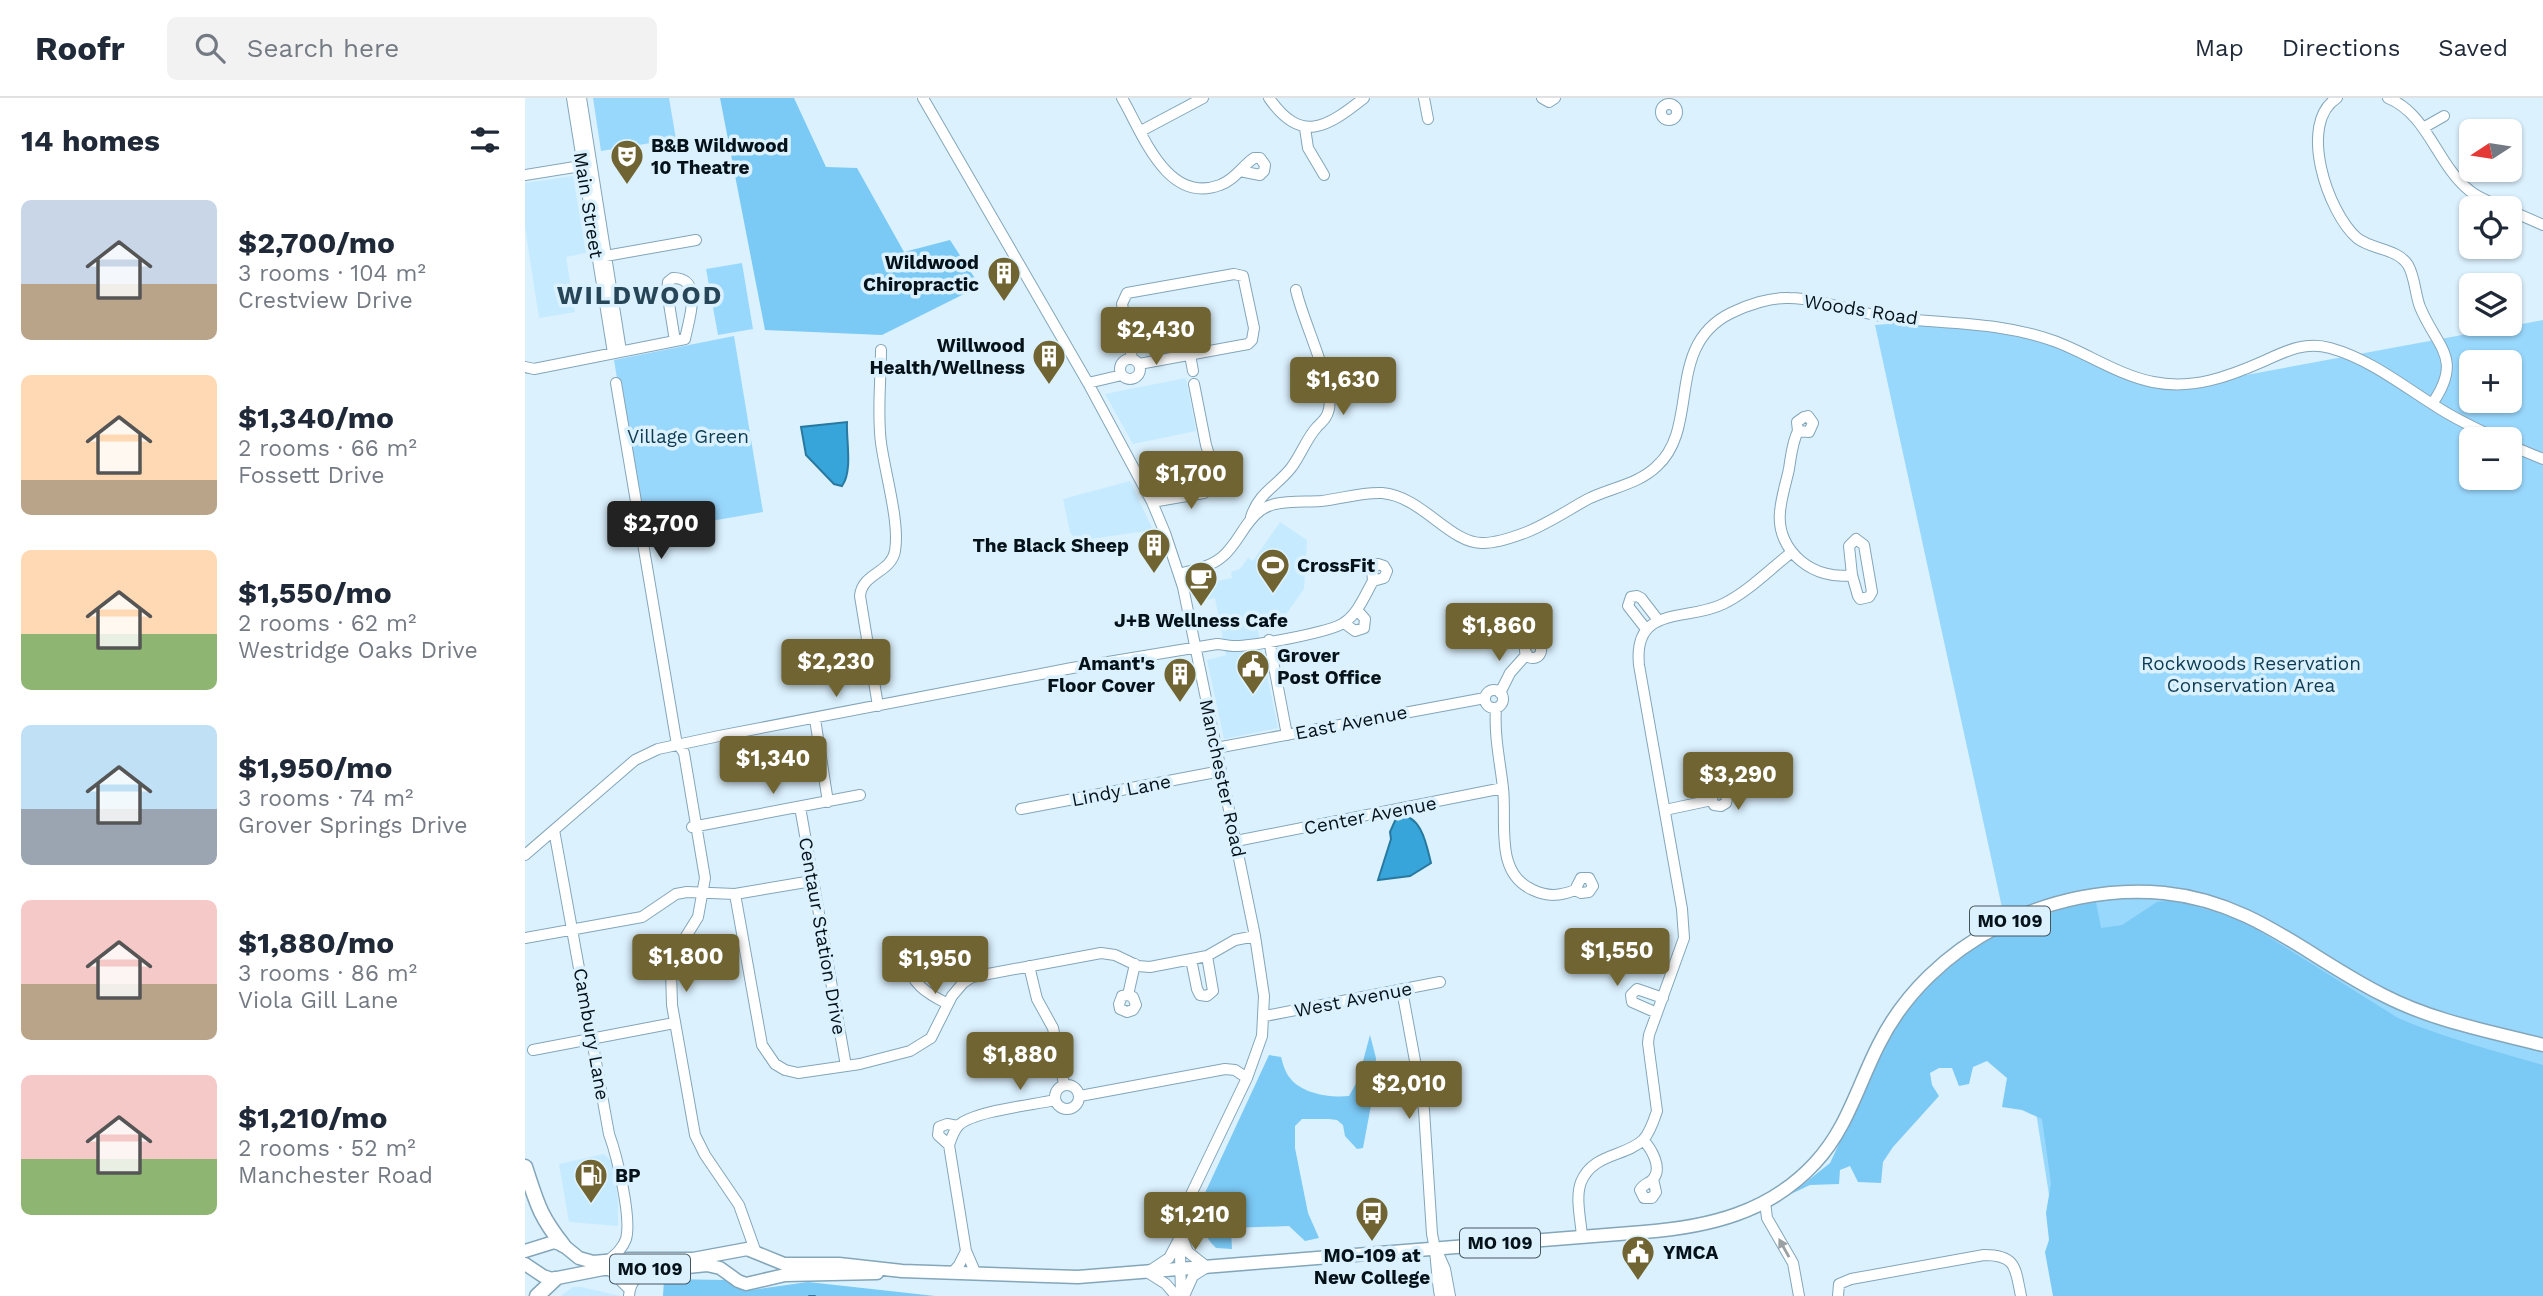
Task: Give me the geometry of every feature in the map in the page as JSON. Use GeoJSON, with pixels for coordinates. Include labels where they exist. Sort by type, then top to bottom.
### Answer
{"type":"FeatureCollection","features":[{"type":"Feature","properties":{"kind":"highway"},"geometry":{"type":"LineString","coordinates":[[525,1167],[535,1204],[565,1247]]}},
{"type":"Feature","properties":{"kind":"highway"},"geometry":{"type":"LineString","coordinates":[[537,1296],[558,1278]]}},
{"type":"Feature","properties":{"kind":"main road","name":"MO 109"},"geometry":{"type":"LineString","coordinates":[[525,1264],[540,1275],[558,1278],[638,1259],[693,1259],[739,1251],[757,1251],[784,1264],[839,1264],[902,1271],[1079,1277],[1700,1226],[1741,1214],[1765,1202],[1803,1175],[1835,1138],[1852,1107],[1885,1032],[1905,1002],[1930,975],[1959,950],[1999,926],[2052,905],[2096,894],[2128,891],[2165,893],[2197,898],[2235,910],[2268,925],[2356,980],[2399,1003],[2438,1019],[2543,1045]]}},
{"type":"Feature","properties":{"kind":"main road","name":"MO 109"},"geometry":{"type":"LineString","coordinates":[[525,1251],[554,1242],[585,1261],[650,1269],[714,1266],[746,1284],[798,1274],[845,1275],[902,1271]]}},
{"type":"Feature","properties":{"kind":"main road"},"geometry":{"type":"LineString","coordinates":[[540,1275],[535,1267],[534,1257],[545,1243]]}},
{"type":"Feature","properties":{"kind":"main road"},"geometry":{"type":"LineString","coordinates":[[558,1278],[571,1265],[565,1247]]}},
{"type":"Feature","properties":{"kind":"main road"},"geometry":{"type":"LineString","coordinates":[[736,1279],[731,1272],[730,1263],[739,1251]]}},
{"type":"Feature","properties":{"kind":"main road"},"geometry":{"type":"LineString","coordinates":[[757,1251],[765,1268],[757,1280]]}},
{"type":"Feature","properties":{"kind":"street","name":"Main Street"},"geometry":{"type":"LineString","coordinates":[[572,98],[587,165]]}},
{"type":"Feature","properties":{"kind":"street","name":"Main Street"},"geometry":{"type":"LineString","coordinates":[[581,98],[587,165],[617,352]]}},
{"type":"Feature","properties":{"kind":"street","name":"Manchester Road"},"geometry":{"type":"LineString","coordinates":[[923,98],[1088,383],[1152,502],[1179,574],[1196,647],[1255,936],[1265,1016],[1257,1053],[1247,1078],[1189,1197],[1181,1221],[1180,1296]]}},
{"type":"Feature","properties":{"kind":"street"},"geometry":{"type":"LineString","coordinates":[[1122,98],[1168,175],[1187,187],[1203,189],[1220,185],[1240,172]]}},
{"type":"Feature","properties":{"kind":"street"},"geometry":{"type":"LineString","coordinates":[[1141,131],[1203,98]]}},
{"type":"Feature","properties":{"kind":"street"},"geometry":{"type":"LineString","coordinates":[[1269,98],[1285,118],[1305,128],[1323,125],[1364,98]]}},
{"type":"Feature","properties":{"kind":"street"},"geometry":{"type":"LineString","coordinates":[[1424,98],[1428,119]]}},
{"type":"Feature","properties":{"kind":"street"},"geometry":{"type":"LineString","coordinates":[[1542,98],[1549,102],[1555,98]]}},
{"type":"Feature","properties":{"kind":"street"},"geometry":{"type":"LineString","coordinates":[[2337,98],[2325,108],[2319,130],[2318,142],[2326,186],[2334,206],[2355,236],[2364,243],[2401,257],[2410,268],[2415,295],[2439,340],[2448,368],[2440,393],[2431,404]]}},
{"type":"Feature","properties":{"kind":"street"},"geometry":{"type":"LineString","coordinates":[[2388,98],[2408,108],[2445,162],[2469,190],[2481,196]]}},
{"type":"Feature","properties":{"kind":"street"},"geometry":{"type":"LineString","coordinates":[[2423,128],[2444,116]]}},
{"type":"Feature","properties":{"kind":"street"},"geometry":{"type":"LineString","coordinates":[[1305,128],[1308,148],[1324,175]]}},
{"type":"Feature","properties":{"kind":"street"},"geometry":{"type":"LineString","coordinates":[[525,175],[587,165]]}},
{"type":"Feature","properties":{"kind":"street"},"geometry":{"type":"LineString","coordinates":[[2522,216],[2543,225]]}},
{"type":"Feature","properties":{"kind":"street"},"geometry":{"type":"LineString","coordinates":[[601,256],[696,240]]}},
{"type":"Feature","properties":{"kind":"street"},"geometry":{"type":"LineString","coordinates":[[1136,361],[1121,363],[1122,375],[1128,379],[1134,378],[1140,371],[1136,361],[1122,304],[1127,293],[1234,274],[1243,276],[1254,328],[1252,340],[1248,344],[1190,355],[1136,361]]}},
{"type":"Feature","properties":{"kind":"street"},"geometry":{"type":"LineString","coordinates":[[525,367],[534,369],[617,352],[675,341],[685,339],[693,291],[683,278],[673,278],[668,282],[675,341]]}},
{"type":"Feature","properties":{"kind":"street"},"geometry":{"type":"LineString","coordinates":[[1249,521],[1257,499],[1290,469],[1311,436],[1325,421],[1329,410],[1329,389],[1301,312],[1296,290]]}},
{"type":"Feature","properties":{"kind":"street","name":"Woods Road"},"geometry":{"type":"LineString","coordinates":[[1179,574],[1209,565],[1222,557],[1249,521],[1270,505],[1380,493],[1400,497],[1418,505],[1464,539],[1479,544],[1524,533],[1591,497],[1639,478],[1658,466],[1679,429],[1686,376],[1702,337],[1711,326],[1733,312],[1785,297],[1818,300],[1893,318],[2007,327],[2054,341],[2149,382],[2173,385],[2197,384],[2221,378],[2301,346],[2331,348],[2393,377],[2431,404],[2473,427]]}},
{"type":"Feature","properties":{"kind":"street"},"geometry":{"type":"LineString","coordinates":[[878,706],[860,596],[861,587],[889,564],[895,552],[892,509],[881,439],[881,350]]}},
{"type":"Feature","properties":{"kind":"street"},"geometry":{"type":"LineString","coordinates":[[1190,355],[1193,370]]}},
{"type":"Feature","properties":{"kind":"street"},"geometry":{"type":"LineString","coordinates":[[1088,383],[1122,375]]}},
{"type":"Feature","properties":{"kind":"street"},"geometry":{"type":"LineString","coordinates":[[615,383],[678,754],[695,826],[700,894],[698,917],[671,969],[672,1005],[695,1135],[705,1155],[739,1205],[757,1251]]}},
{"type":"Feature","properties":{"kind":"street"},"geometry":{"type":"LineString","coordinates":[[1152,502],[1204,493],[1213,487],[1215,474],[1206,446],[1194,384]]}},
{"type":"Feature","properties":{"kind":"street"},"geometry":{"type":"LineString","coordinates":[[1798,431],[1779,513],[1781,531],[1792,552],[1812,570],[1834,575],[1853,575]]}},
{"type":"Feature","properties":{"kind":"street"},"geometry":{"type":"LineString","coordinates":[[2522,450],[2543,459]]}},
{"type":"Feature","properties":{"kind":"street"},"geometry":{"type":"LineString","coordinates":[[1856,539],[1864,545],[1872,592],[1869,597],[1860,599],[1853,575],[1849,546],[1856,539]]}},
{"type":"Feature","properties":{"kind":"street"},"geometry":{"type":"LineString","coordinates":[[1582,1237],[1579,1191],[1585,1175],[1601,1160],[1643,1140],[1657,1111],[1648,1043],[1682,947],[1685,929],[1639,665],[1639,645],[1646,629],[1658,620],[1724,604],[1792,552]]}},
{"type":"Feature","properties":{"kind":"street"},"geometry":{"type":"LineString","coordinates":[[525,855],[635,760],[658,750],[1072,668],[1196,647],[1217,644],[1235,646],[1333,629],[1344,624],[1357,610],[1373,581]]}},
{"type":"Feature","properties":{"kind":"street"},"geometry":{"type":"LineString","coordinates":[[1646,629],[1628,607],[1631,597],[1641,598],[1658,620]]}},
{"type":"Feature","properties":{"kind":"street"},"geometry":{"type":"LineString","coordinates":[[1344,624],[1355,631],[1364,628],[1365,619],[1357,610]]}},
{"type":"Feature","properties":{"kind":"street"},"geometry":{"type":"LineString","coordinates":[[1269,640],[1287,735]]}},
{"type":"Feature","properties":{"kind":"street"},"geometry":{"type":"LineString","coordinates":[[1527,654],[1510,673],[1500,693],[1502,703],[1496,708],[1495,738],[1503,788],[1508,864],[1515,877],[1543,895],[1555,896],[1574,890]]}},
{"type":"Feature","properties":{"kind":"street","name":"East Avenue"},"geometry":{"type":"LineString","coordinates":[[1216,748],[1485,698],[1490,691],[1500,693]]}},
{"type":"Feature","properties":{"kind":"street"},"geometry":{"type":"LineString","coordinates":[[1485,698],[1487,706],[1496,708]]}},
{"type":"Feature","properties":{"kind":"street"},"geometry":{"type":"LineString","coordinates":[[815,719],[828,802]]}},
{"type":"Feature","properties":{"kind":"street","name":"Lindy Lane"},"geometry":{"type":"LineString","coordinates":[[1021,809],[1221,771]]}},
{"type":"Feature","properties":{"kind":"street","name":"Center Avenue"},"geometry":{"type":"LineString","coordinates":[[1236,841],[1503,788]]}},
{"type":"Feature","properties":{"kind":"street"},"geometry":{"type":"LineString","coordinates":[[695,826],[860,795]]}},
{"type":"Feature","properties":{"kind":"street"},"geometry":{"type":"LineString","coordinates":[[1665,810],[1711,800]]}},
{"type":"Feature","properties":{"kind":"street","name":"Centaur Station Drive"},"geometry":{"type":"LineString","coordinates":[[800,807],[846,1066]]}},
{"type":"Feature","properties":{"kind":"street","name":"Cambury Lane"},"geometry":{"type":"LineString","coordinates":[[554,830],[609,1134],[620,1174],[626,1214],[626,1238],[638,1259]]}},
{"type":"Feature","properties":{"kind":"street"},"geometry":{"type":"LineString","coordinates":[[525,938],[642,917],[676,894],[735,894],[813,881]]}},
{"type":"Feature","properties":{"kind":"street"},"geometry":{"type":"LineString","coordinates":[[700,894],[691,918],[676,942],[666,966],[664,989],[689,1138],[700,1159],[740,1217],[743,1233],[739,1251]]}},
{"type":"Feature","properties":{"kind":"street"},"geometry":{"type":"LineString","coordinates":[[735,894],[761,1039],[770,1059],[785,1070],[798,1073],[846,1066],[919,1048],[936,1031],[955,991],[972,977],[1101,953],[1150,967],[1207,956],[1235,940],[1255,936]]}},
{"type":"Feature","properties":{"kind":"street"},"geometry":{"type":"LineString","coordinates":[[1191,959],[1197,989],[1200,995],[1207,996],[1213,991],[1207,956]]}},
{"type":"Feature","properties":{"kind":"street"},"geometry":{"type":"LineString","coordinates":[[906,958],[910,973],[919,987],[948,1004]]}},
{"type":"Feature","properties":{"kind":"street"},"geometry":{"type":"LineString","coordinates":[[1128,995],[1135,964]]}},
{"type":"Feature","properties":{"kind":"street"},"geometry":{"type":"LineString","coordinates":[[1029,966],[1037,999],[1053,1028],[1064,1084]]}},
{"type":"Feature","properties":{"kind":"street","name":"West Avenue"},"geometry":{"type":"LineString","coordinates":[[1265,1016],[1440,982]]}},
{"type":"Feature","properties":{"kind":"street"},"geometry":{"type":"LineString","coordinates":[[1657,1013],[1632,1002],[1631,995],[1637,989],[1663,998]]}},
{"type":"Feature","properties":{"kind":"street"},"geometry":{"type":"LineString","coordinates":[[1402,990],[1424,1110],[1435,1272],[1440,1296]]}},
{"type":"Feature","properties":{"kind":"street"},"geometry":{"type":"LineString","coordinates":[[533,1050],[669,1024]]}},
{"type":"Feature","properties":{"kind":"street"},"geometry":{"type":"LineString","coordinates":[[1080,1096],[1225,1069],[1235,1070],[1247,1078]]}},
{"type":"Feature","properties":{"kind":"street"},"geometry":{"type":"LineString","coordinates":[[1055,1101],[1064,1109],[1078,1104],[1080,1096],[1075,1087],[1064,1084]]}},
{"type":"Feature","properties":{"kind":"street"},"geometry":{"type":"LineString","coordinates":[[1055,1101],[1058,1089],[1064,1084]]}},
{"type":"Feature","properties":{"kind":"street"},"geometry":{"type":"LineString","coordinates":[[976,1274],[966,1251],[949,1145],[958,1126],[971,1118],[1055,1101]]}},
{"type":"Feature","properties":{"kind":"street"},"geometry":{"type":"LineString","coordinates":[[949,1145],[938,1135],[939,1127],[947,1124],[958,1126]]}},
{"type":"Feature","properties":{"kind":"street"},"geometry":{"type":"LineString","coordinates":[[1643,1140],[1649,1146],[1657,1168],[1653,1179]]}},
{"type":"Feature","properties":{"kind":"street"},"geometry":{"type":"LineString","coordinates":[[1765,1202],[1767,1218],[1793,1263],[1798,1296]]}},
{"type":"Feature","properties":{"kind":"street"},"geometry":{"type":"LineString","coordinates":[[1181,1234],[1188,1252],[1207,1267],[1193,1276],[1180,1296],[1147,1272],[1169,1258],[1181,1234]]}},
{"type":"Feature","properties":{"kind":"street"},"geometry":{"type":"LineString","coordinates":[[626,1238],[609,1264],[629,1293]]}},
{"type":"Feature","properties":{"kind":"street"},"geometry":{"type":"LineString","coordinates":[[1435,1248],[1445,1269],[1450,1296]]}},
{"type":"Feature","properties":{"kind":"street"},"geometry":{"type":"LineString","coordinates":[[952,1273],[966,1251]]}},
{"type":"Feature","properties":{"kind":"street"},"geometry":{"type":"LineString","coordinates":[[1838,1296],[1839,1284],[1850,1279],[1984,1255],[2011,1261],[2015,1267],[2021,1296]]}},
{"type":"Feature","properties":{"kind":"street"},"geometry":{"type":"LineString","coordinates":[[629,1293],[636,1276],[650,1269]]}},
{"type":"Feature","properties":{"kind":"shaded area"},"geometry":{"type":"Polygon","coordinates":[[[720,98],[794,98],[826,167],[857,168],[904,252],[950,240],[980,286],[882,335],[765,330],[720,98]]]}},
{"type":"Feature","properties":{"kind":"shaded area"},"geometry":{"type":"Polygon","coordinates":[[[573,176],[586,253],[566,257],[575,312],[539,318],[525,227],[525,183],[573,176]]]}},
{"type":"Feature","properties":{"kind":"shaded area"},"geometry":{"type":"Polygon","coordinates":[[[1186,378],[1196,431],[1133,444],[1105,394],[1186,378]]]}},
{"type":"Feature","properties":{"kind":"shaded area"},"geometry":{"type":"Polygon","coordinates":[[[847,422],[848,464],[842,486],[834,484],[806,455],[801,427],[847,422]]]}},
{"type":"Feature","properties":{"kind":"shaded area"},"geometry":{"type":"Polygon","coordinates":[[[1130,481],[1153,530],[1076,541],[1070,532],[1063,499],[1130,481]]]}},
{"type":"Feature","properties":{"kind":"shaded area"},"geometry":{"type":"Polygon","coordinates":[[[1280,522],[1307,540],[1304,589],[1281,621],[1257,626],[1278,728],[1224,739],[1207,660],[1226,655],[1215,598],[1206,600],[1203,584],[1232,578],[1231,572],[1240,569],[1248,558],[1253,561],[1280,522]]]}},
{"type":"Feature","properties":{"kind":"shaded area"},"geometry":{"type":"Polygon","coordinates":[[[1398,814],[1406,816],[1418,825],[1431,863],[1410,876],[1378,880],[1391,839],[1390,832],[1398,814]]]}},
{"type":"Feature","properties":{"kind":"shaded area"},"geometry":{"type":"Polygon","coordinates":[[[2174,900],[2242,920],[2398,1018],[2452,1038],[2543,1065],[2543,1296],[2053,1296],[2045,1252],[2049,1240],[2046,1213],[2051,1183],[2042,1119],[2022,1110],[2002,1107],[2007,1078],[1987,1061],[1973,1067],[1969,1084],[1959,1086],[1952,1068],[1939,1068],[1930,1073],[1932,1085],[1939,1096],[1883,1162],[1881,1183],[1858,1182],[1850,1166],[1840,1170],[1839,1184],[1810,1185],[1791,1194],[1830,1163],[1904,1012],[1962,956],[1993,937],[2064,908],[2096,902],[2101,928],[2122,925],[2157,902],[2174,900]]]}},
{"type":"Feature","properties":{"kind":"shaded area"},"geometry":{"type":"Polygon","coordinates":[[[1370,1035],[1376,1058],[1375,1084],[1363,1148],[1357,1149],[1345,1136],[1343,1125],[1337,1120],[1302,1119],[1295,1126],[1295,1148],[1308,1213],[1319,1238],[1305,1241],[1289,1226],[1231,1228],[1232,1249],[1216,1248],[1201,1223],[1205,1193],[1269,1055],[1281,1057],[1288,1076],[1302,1088],[1326,1095],[1349,1096],[1358,1080],[1370,1035]]]}},
{"type":"Feature","properties":{"kind":"shaded area"},"geometry":{"type":"Polygon","coordinates":[[[604,1154],[612,1162],[618,1200],[618,1226],[569,1222],[559,1164],[604,1154]]]}},
{"type":"Feature","properties":{"kind":"shaded area"},"geometry":{"type":"Polygon","coordinates":[[[664,1279],[725,1280],[751,1290],[808,1282],[935,1296],[663,1296],[664,1279]]]}},
{"type":"Feature","properties":{"kind":"shaded area"},"geometry":{"type":"Polygon","coordinates":[[[573,1287],[581,1287],[621,1296],[561,1296],[573,1287]]]}},
{"type":"Feature","properties":{"kind":"green space"},"geometry":{"type":"Polygon","coordinates":[[[593,98],[669,98],[676,139],[601,151],[593,98]]]}},
{"type":"Feature","properties":{"kind":"green space"},"geometry":{"type":"Polygon","coordinates":[[[742,263],[753,329],[718,335],[706,269],[742,263]]]}},
{"type":"Feature","properties":{"kind":"green space","name":"Rockwoods Reservation Conservation Area"},"geometry":{"type":"Polygon","coordinates":[[[1940,320],[2054,341],[2161,387],[2197,384],[2459,336],[2522,336],[2522,324],[2543,320],[2543,1296],[2065,1296],[2008,935],[1875,325],[1940,320]]]}},
{"type":"Feature","properties":{"kind":"green space","name":"Village Green"},"geometry":{"type":"Polygon","coordinates":[[[734,336],[763,512],[642,533],[614,360],[734,336]]]}},
{"type":"Feature","properties":{"kind":"waterway"},"geometry":{"type":"LineString","coordinates":[[809,1296],[815,1296]]}},
{"type":"Feature","properties":{"kind":"place","name":"B&B Wildwood 10 Theatre"},"geometry":{"type":"Point","coordinates":[627,186]}},
{"type":"Feature","properties":{"kind":"place","name":"Wildwood Chiropractic"},"geometry":{"type":"Point","coordinates":[1004,303]}},
{"type":"Feature","properties":{"kind":"place","name":"Willwood Health/Wellness"},"geometry":{"type":"Point","coordinates":[1049,386]}},
{"type":"Feature","properties":{"kind":"place","name":"The Black Sheep"},"geometry":{"type":"Point","coordinates":[1154,575]}},
{"type":"Feature","properties":{"kind":"place","name":"CrossFit"},"geometry":{"type":"Point","coordinates":[1273,595]}},
{"type":"Feature","properties":{"kind":"place","name":"J+B Wellness Cafe"},"geometry":{"type":"Point","coordinates":[1201,608]}},
{"type":"Feature","properties":{"kind":"place","name":"Grover Post Office"},"geometry":{"type":"Point","coordinates":[1253,696]}},
{"type":"Feature","properties":{"kind":"place","name":"Amant's Floor Cover"},"geometry":{"type":"Point","coordinates":[1180,704]}},
{"type":"Feature","properties":{"kind":"place","name":"BP"},"geometry":{"type":"Point","coordinates":[591,1205]}},
{"type":"Feature","properties":{"kind":"place","name":"MO-109 at New College"},"geometry":{"type":"Point","coordinates":[1372,1243]}},
{"type":"Feature","properties":{"kind":"place","name":"YMCA"},"geometry":{"type":"Point","coordinates":[1638,1282]}},
{"type":"Feature","properties":{"kind":"district","name":"WILDWOOD"},"geometry":{"type":"Point","coordinates":[640,295]}}]}
